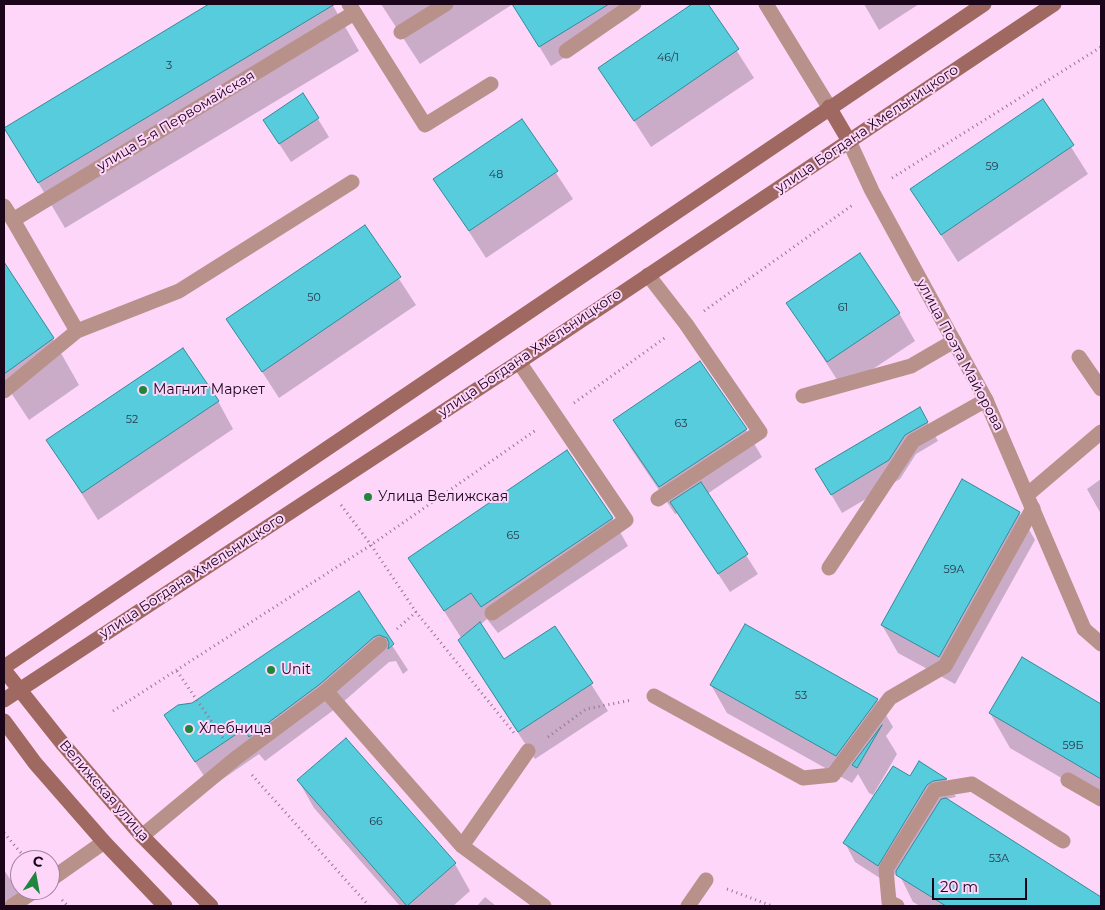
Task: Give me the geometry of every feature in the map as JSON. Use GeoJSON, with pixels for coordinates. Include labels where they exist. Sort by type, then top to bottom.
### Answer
{"type":"FeatureCollection","features":[{"type":"Feature","properties":{"kind":"main road","name":"улица Богдана Хмельницкого"},"geometry":{"type":"LineString","coordinates":[[4,668],[829,107],[984,4]]}},
{"type":"Feature","properties":{"kind":"main road","name":"улица Богдана Хмельницкого"},"geometry":{"type":"LineString","coordinates":[[4,700],[518,362],[1054,4]]}},
{"type":"Feature","properties":{"kind":"main road"},"geometry":{"type":"LineString","coordinates":[[829,107],[849,141]]}},
{"type":"Feature","properties":{"kind":"main road","name":"Велижская улица"},"geometry":{"type":"LineString","coordinates":[[4,668],[19,689],[142,836],[211,906]]}},
{"type":"Feature","properties":{"kind":"main road"},"geometry":{"type":"LineString","coordinates":[[4,721],[35,763],[104,842],[165,906]]}},
{"type":"Feature","properties":{"kind":"street"},"geometry":{"type":"LineString","coordinates":[[401,32],[446,4]]}},
{"type":"Feature","properties":{"kind":"street"},"geometry":{"type":"LineString","coordinates":[[566,51],[634,4]]}},
{"type":"Feature","properties":{"kind":"street"},"geometry":{"type":"LineString","coordinates":[[766,4],[829,107]]}},
{"type":"Feature","properties":{"kind":"street"},"geometry":{"type":"LineString","coordinates":[[352,8],[425,125],[491,84]]}},
{"type":"Feature","properties":{"kind":"street","name":"улица 5-я Первомайская"},"geometry":{"type":"LineString","coordinates":[[13,220],[352,8]]}},
{"type":"Feature","properties":{"kind":"street","name":"улица Поэта Майорова"},"geometry":{"type":"LineString","coordinates":[[849,141],[872,191],[986,400],[1084,629],[1101,644]]}},
{"type":"Feature","properties":{"kind":"street"},"geometry":{"type":"LineString","coordinates":[[4,390],[77,331],[179,291],[352,182]]}},
{"type":"Feature","properties":{"kind":"street"},"geometry":{"type":"LineString","coordinates":[[4,206],[77,331]]}},
{"type":"Feature","properties":{"kind":"street"},"geometry":{"type":"LineString","coordinates":[[648,275],[686,324],[760,432],[658,499]]}},
{"type":"Feature","properties":{"kind":"street"},"geometry":{"type":"LineString","coordinates":[[803,396],[911,366],[954,341]]}},
{"type":"Feature","properties":{"kind":"street"},"geometry":{"type":"LineString","coordinates":[[1079,357],[1101,389]]}},
{"type":"Feature","properties":{"kind":"street"},"geometry":{"type":"LineString","coordinates":[[492,613],[626,520],[518,362]]}},
{"type":"Feature","properties":{"kind":"street"},"geometry":{"type":"LineString","coordinates":[[830,568],[913,441],[986,400]]}},
{"type":"Feature","properties":{"kind":"street"},"geometry":{"type":"LineString","coordinates":[[654,696],[803,778],[833,775],[890,698],[945,666],[1030,501],[1101,432]]}},
{"type":"Feature","properties":{"kind":"street"},"geometry":{"type":"LineString","coordinates":[[142,836],[236,758],[326,691],[380,644]]}},
{"type":"Feature","properties":{"kind":"street"},"geometry":{"type":"LineString","coordinates":[[326,691],[462,846],[544,906]]}},
{"type":"Feature","properties":{"kind":"street"},"geometry":{"type":"LineString","coordinates":[[462,846],[528,751]]}},
{"type":"Feature","properties":{"kind":"street"},"geometry":{"type":"LineString","coordinates":[[1068,780],[1101,799]]}},
{"type":"Feature","properties":{"kind":"street"},"geometry":{"type":"LineString","coordinates":[[896,906],[889,902],[886,869],[935,790],[972,784],[1063,841]]}},
{"type":"Feature","properties":{"kind":"street"},"geometry":{"type":"LineString","coordinates":[[60,873],[104,842]]}},
{"type":"Feature","properties":{"kind":"street"},"geometry":{"type":"LineString","coordinates":[[688,906],[706,880]]}},
{"type":"Feature","properties":{"kind":"path"},"geometry":{"type":"LineString","coordinates":[[113,711],[371,545],[872,191],[1101,47]]}},
{"type":"Feature","properties":{"kind":"path"},"geometry":{"type":"LineString","coordinates":[[327,487],[371,545],[416,612],[528,751],[586,709],[654,696]]}},
{"type":"Feature","properties":{"kind":"path"},"geometry":{"type":"LineString","coordinates":[[177,671],[236,758],[369,906]]}},
{"type":"Feature","properties":{"kind":"path"},"geometry":{"type":"LineString","coordinates":[[4,833],[18,850]]}},
{"type":"Feature","properties":{"kind":"path"},"geometry":{"type":"LineString","coordinates":[[706,880],[772,906]]}},
{"type":"Feature","properties":{"kind":"building"},"geometry":{"type":"Polygon","coordinates":[[[209,4],[335,4],[38,183],[4,128],[209,4]]]}},
{"type":"Feature","properties":{"kind":"building"},"geometry":{"type":"Polygon","coordinates":[[[512,4],[609,4],[539,47],[512,4]]]}},
{"type":"Feature","properties":{"kind":"building"},"geometry":{"type":"Polygon","coordinates":[[[692,4],[708,4],[739,49],[634,121],[598,68],[692,4]]]}},
{"type":"Feature","properties":{"kind":"building"},"geometry":{"type":"Polygon","coordinates":[[[303,93],[319,118],[279,144],[263,120],[303,93]]]}},
{"type":"Feature","properties":{"kind":"building"},"geometry":{"type":"Polygon","coordinates":[[[1043,99],[1074,145],[941,235],[910,189],[1043,99]]]}},
{"type":"Feature","properties":{"kind":"building"},"geometry":{"type":"Polygon","coordinates":[[[522,119],[558,171],[469,231],[433,179],[522,119]]]}},
{"type":"Feature","properties":{"kind":"building"},"geometry":{"type":"Polygon","coordinates":[[[365,225],[401,277],[262,372],[226,319],[365,225]]]}},
{"type":"Feature","properties":{"kind":"building"},"geometry":{"type":"Polygon","coordinates":[[[860,253],[900,313],[827,362],[786,303],[860,253]]]}},
{"type":"Feature","properties":{"kind":"building"},"geometry":{"type":"Polygon","coordinates":[[[4,262],[54,338],[4,374],[4,262]]]}},
{"type":"Feature","properties":{"kind":"building"},"geometry":{"type":"Polygon","coordinates":[[[183,348],[219,401],[82,493],[46,440],[183,348]]]}},
{"type":"Feature","properties":{"kind":"building"},"geometry":{"type":"Polygon","coordinates":[[[700,361],[747,429],[659,487],[613,420],[700,361]]]}},
{"type":"Feature","properties":{"kind":"building"},"geometry":{"type":"Polygon","coordinates":[[[920,407],[928,422],[905,435],[889,460],[831,495],[815,469],[920,407]]]}},
{"type":"Feature","properties":{"kind":"building"},"geometry":{"type":"Polygon","coordinates":[[[567,450],[613,518],[481,607],[471,593],[444,611],[408,558],[567,450]]]}},
{"type":"Feature","properties":{"kind":"building"},"geometry":{"type":"Polygon","coordinates":[[[962,479],[1020,512],[939,657],[881,625],[962,479]]]}},
{"type":"Feature","properties":{"kind":"building"},"geometry":{"type":"Polygon","coordinates":[[[701,482],[748,554],[718,574],[670,502],[701,482]]]}},
{"type":"Feature","properties":{"kind":"building"},"geometry":{"type":"Polygon","coordinates":[[[359,591],[394,644],[388,649],[389,643],[387,638],[379,635],[374,637],[320,684],[249,737],[244,729],[195,762],[164,715],[178,705],[192,703],[359,591]]]}},
{"type":"Feature","properties":{"kind":"building"},"geometry":{"type":"Polygon","coordinates":[[[480,622],[504,659],[555,626],[593,683],[518,732],[458,640],[480,622]]]}},
{"type":"Feature","properties":{"kind":"building"},"geometry":{"type":"Polygon","coordinates":[[[745,624],[878,699],[836,756],[710,685],[745,624]]]}},
{"type":"Feature","properties":{"kind":"building"},"geometry":{"type":"Polygon","coordinates":[[[1022,657],[1101,704],[1101,779],[989,713],[1022,657]]]}},
{"type":"Feature","properties":{"kind":"building"},"geometry":{"type":"Polygon","coordinates":[[[882,725],[857,768],[852,765],[882,725]]]}},
{"type":"Feature","properties":{"kind":"building"},"geometry":{"type":"Polygon","coordinates":[[[346,738],[456,863],[407,906],[297,780],[346,738]]]}},
{"type":"Feature","properties":{"kind":"building"},"geometry":{"type":"Polygon","coordinates":[[[919,761],[947,779],[933,781],[927,785],[878,866],[843,843],[893,766],[910,776],[919,761]]]}},
{"type":"Feature","properties":{"kind":"building"},"geometry":{"type":"Polygon","coordinates":[[[946,798],[1101,897],[1101,906],[946,906],[896,875],[896,871],[941,799],[946,798]]]}},
{"type":"Feature","properties":{"kind":"place","name":"Магнит Маркет"},"geometry":{"type":"Point","coordinates":[143,390]}},
{"type":"Feature","properties":{"kind":"place","name":"Улица Велижская"},"geometry":{"type":"Point","coordinates":[368,497]}},
{"type":"Feature","properties":{"kind":"place","name":"Unit"},"geometry":{"type":"Point","coordinates":[271,670]}},
{"type":"Feature","properties":{"kind":"place","name":"Хлебница"},"geometry":{"type":"Point","coordinates":[189,729]}}]}
